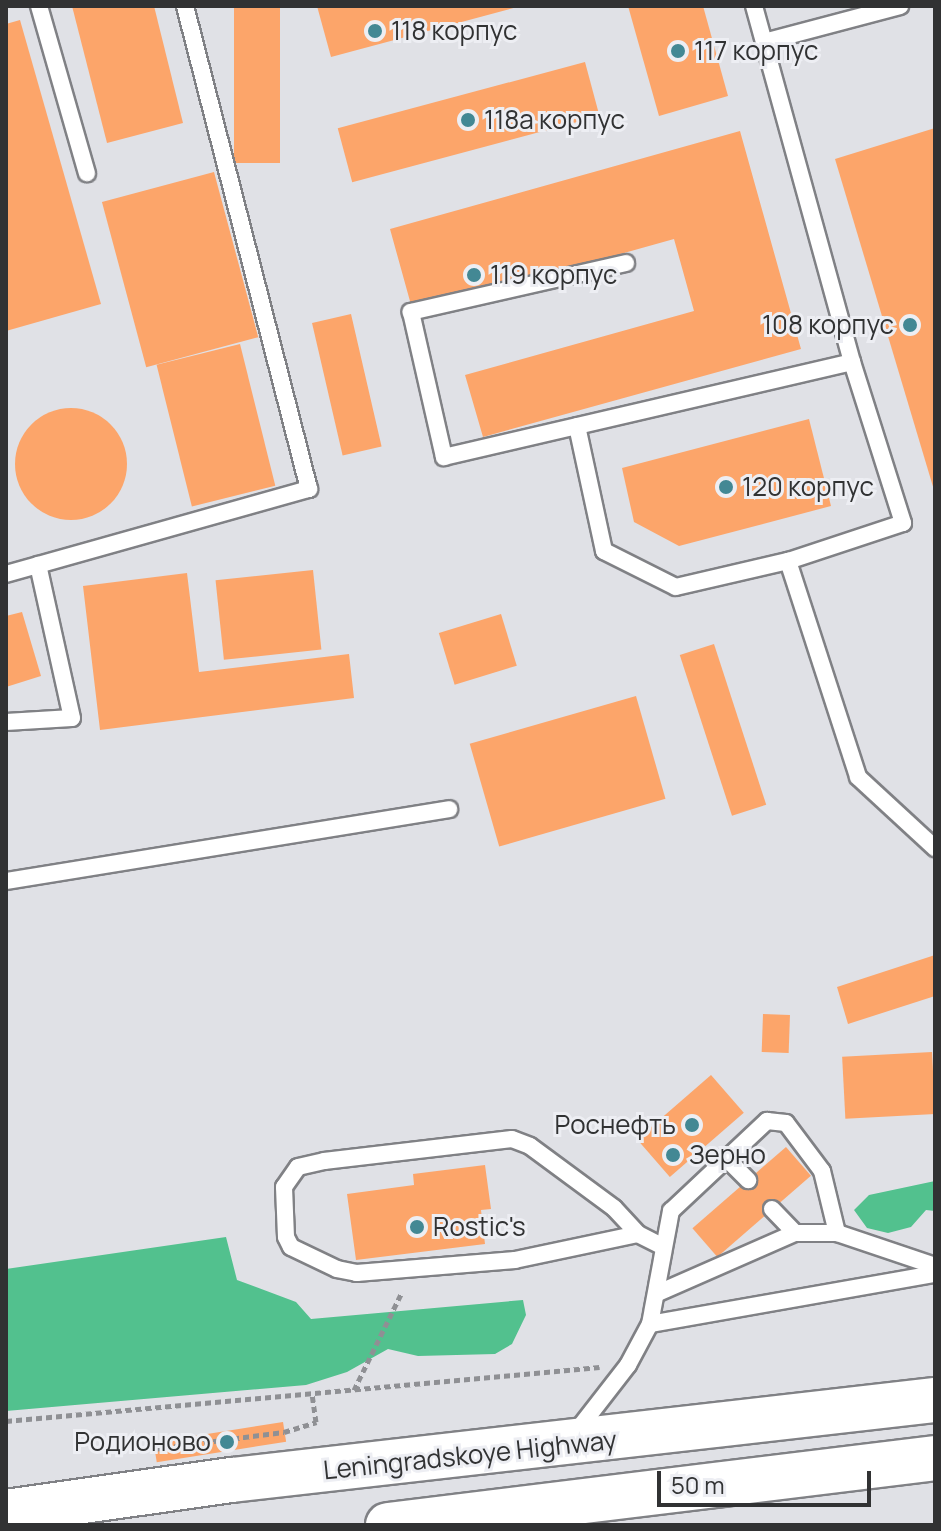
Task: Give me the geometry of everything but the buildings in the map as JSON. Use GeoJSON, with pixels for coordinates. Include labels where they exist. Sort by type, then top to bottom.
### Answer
{"type":"FeatureCollection","features":[{"type":"Feature","properties":{"kind":"highway","name":"Leningradskoye Highway"},"geometry":{"type":"LineString","coordinates":[[6,1512],[232,1480],[565,1446],[935,1400]]}},
{"type":"Feature","properties":{"kind":"highway"},"geometry":{"type":"LineString","coordinates":[[388,1525],[935,1458]]}},
{"type":"Feature","properties":{"kind":"lane"},"geometry":{"type":"LineString","coordinates":[[39,6],[87,173]]}},
{"type":"Feature","properties":{"kind":"lane"},"geometry":{"type":"LineString","coordinates":[[6,574],[309,489],[185,6]]}},
{"type":"Feature","properties":{"kind":"lane"},"geometry":{"type":"LineString","coordinates":[[577,426],[604,551],[676,587],[788,561],[903,523],[852,362],[754,6]]}},
{"type":"Feature","properties":{"kind":"lane"},"geometry":{"type":"LineString","coordinates":[[764,42],[900,6]]}},
{"type":"Feature","properties":{"kind":"lane"},"geometry":{"type":"LineString","coordinates":[[626,263],[411,312],[444,457],[852,362]]}},
{"type":"Feature","properties":{"kind":"lane"},"geometry":{"type":"LineString","coordinates":[[788,561],[858,777],[935,848]]}},
{"type":"Feature","properties":{"kind":"lane"},"geometry":{"type":"LineString","coordinates":[[6,722],[72,718],[38,565]]}},
{"type":"Feature","properties":{"kind":"lane"},"geometry":{"type":"LineString","coordinates":[[6,881],[449,809]]}},
{"type":"Feature","properties":{"kind":"lane"},"geometry":{"type":"LineString","coordinates":[[565,1446],[628,1365],[650,1324],[671,1211],[725,1157],[767,1121],[786,1123],[822,1171],[837,1233]]}},
{"type":"Feature","properties":{"kind":"lane"},"geometry":{"type":"LineString","coordinates":[[638,1234],[515,1260],[413,1272],[337,1269],[291,1247],[286,1237],[288,1176],[298,1167],[324,1161],[512,1139],[530,1146],[614,1208],[638,1234],[663,1247]]}},
{"type":"Feature","properties":{"kind":"lane"},"geometry":{"type":"LineString","coordinates":[[725,1157],[748,1180]]}},
{"type":"Feature","properties":{"kind":"lane"},"geometry":{"type":"LineString","coordinates":[[772,1209],[795,1233]]}},
{"type":"Feature","properties":{"kind":"lane"},"geometry":{"type":"LineString","coordinates":[[658,1293],[795,1233],[837,1233],[935,1266]]}},
{"type":"Feature","properties":{"kind":"lane"},"geometry":{"type":"LineString","coordinates":[[650,1324],[935,1274]]}},
{"type":"Feature","properties":{"kind":"path"},"geometry":{"type":"LineString","coordinates":[[353,1391],[413,1272]]}},
{"type":"Feature","properties":{"kind":"path"},"geometry":{"type":"LineString","coordinates":[[6,1421],[628,1365]]}},
{"type":"Feature","properties":{"kind":"path"},"geometry":{"type":"LineString","coordinates":[[154,1449],[284,1432],[316,1422],[312,1395]]}},
{"type":"Feature","properties":{"kind":"green space"},"geometry":{"type":"Polygon","coordinates":[[[935,1181],[935,1211],[926,1210],[911,1227],[888,1233],[867,1228],[854,1210],[869,1195],[935,1181]]]}},
{"type":"Feature","properties":{"kind":"green space"},"geometry":{"type":"Polygon","coordinates":[[[226,1237],[237,1280],[296,1302],[311,1319],[523,1300],[526,1315],[512,1344],[495,1354],[418,1356],[388,1349],[347,1372],[306,1385],[6,1411],[6,1269],[226,1237]]]}},
{"type":"Feature","properties":{"kind":"place","name":"118 корпус"},"geometry":{"type":"Point","coordinates":[375,31]}},
{"type":"Feature","properties":{"kind":"place","name":"117 корпус"},"geometry":{"type":"Point","coordinates":[678,51]}},
{"type":"Feature","properties":{"kind":"place","name":"118а корпус"},"geometry":{"type":"Point","coordinates":[468,120]}},
{"type":"Feature","properties":{"kind":"place","name":"119 корпус"},"geometry":{"type":"Point","coordinates":[474,275]}},
{"type":"Feature","properties":{"kind":"place","name":"108 корпус"},"geometry":{"type":"Point","coordinates":[910,325]}},
{"type":"Feature","properties":{"kind":"place","name":"120 корпус"},"geometry":{"type":"Point","coordinates":[726,487]}},
{"type":"Feature","properties":{"kind":"place","name":"Роснефть"},"geometry":{"type":"Point","coordinates":[692,1125]}},
{"type":"Feature","properties":{"kind":"place","name":"Зерно"},"geometry":{"type":"Point","coordinates":[673,1155]}},
{"type":"Feature","properties":{"kind":"place","name":"Rostic's"},"geometry":{"type":"Point","coordinates":[417,1227]}},
{"type":"Feature","properties":{"kind":"place","name":"Родионово"},"geometry":{"type":"Point","coordinates":[227,1442]}}]}
